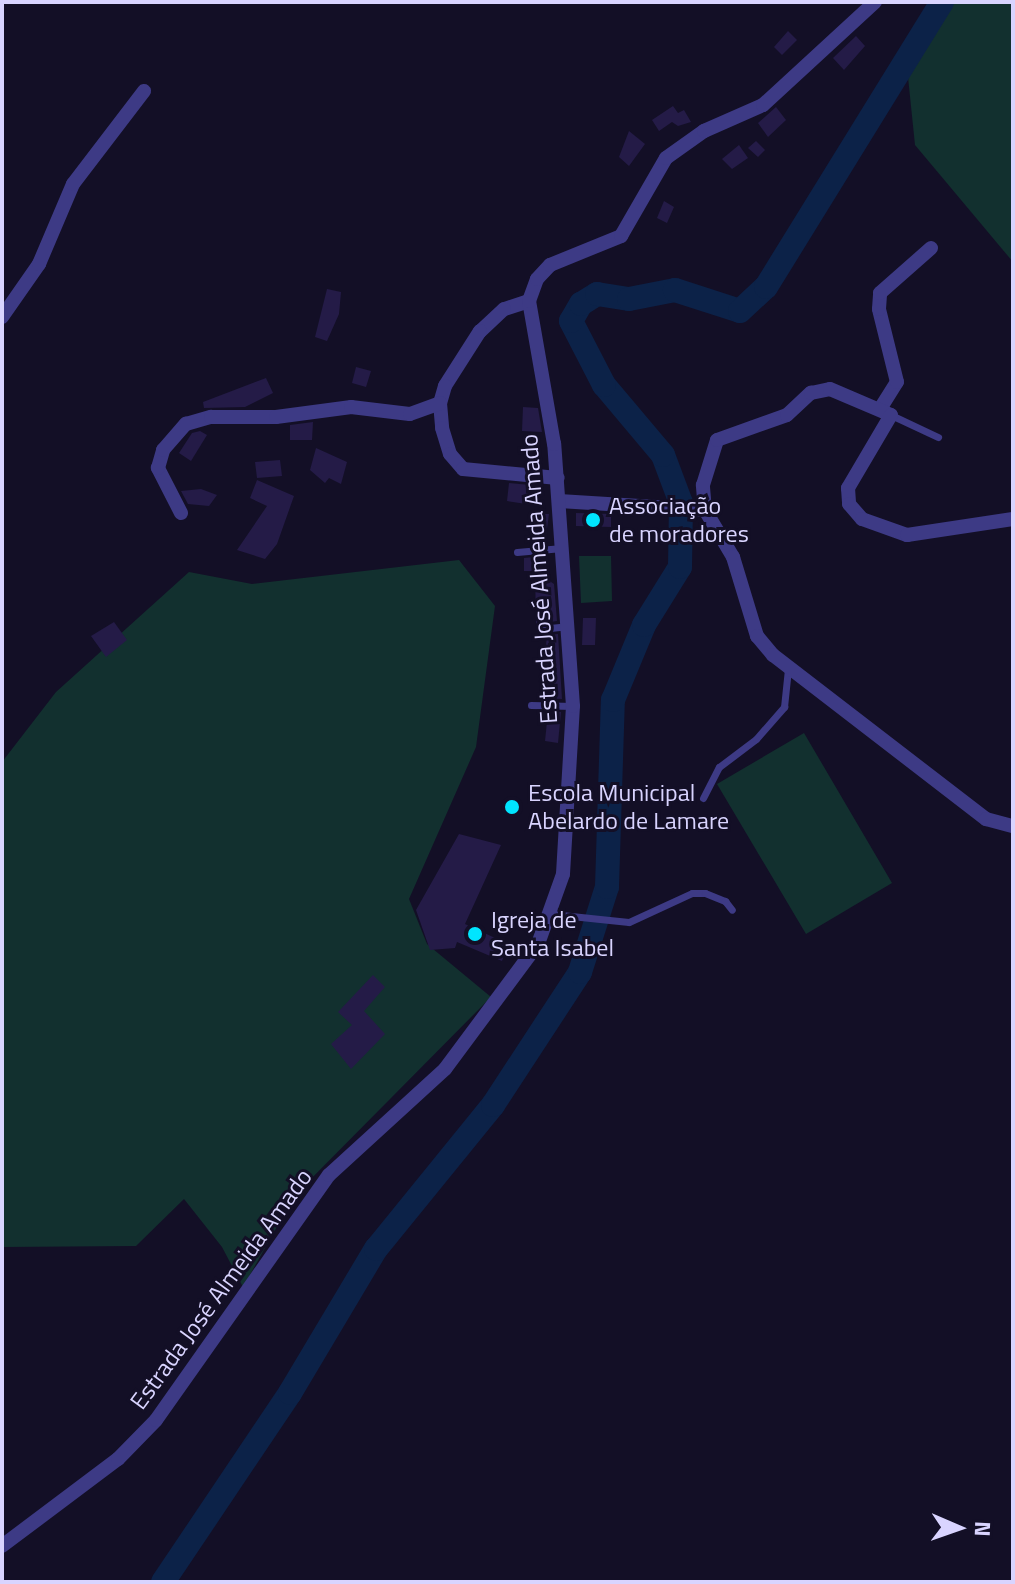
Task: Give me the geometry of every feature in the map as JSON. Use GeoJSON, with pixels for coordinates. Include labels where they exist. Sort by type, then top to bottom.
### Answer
{"type":"FeatureCollection","features":[{"type":"Feature","properties":{"kind":"street"},"geometry":{"type":"LineString","coordinates":[[558,478],[463,469],[450,454],[440,403],[480,331],[504,309],[529,301],[537,279],[550,265],[621,236],[666,158],[704,131],[763,105],[875,2]]}},
{"type":"Feature","properties":{"kind":"street"},"geometry":{"type":"LineString","coordinates":[[2,317],[39,264],[73,184],[144,91]]}},
{"type":"Feature","properties":{"kind":"street"},"geometry":{"type":"LineString","coordinates":[[931,248],[880,293],[879,309],[897,382],[886,412],[848,488],[849,504],[862,519],[907,535],[1013,519]]}},
{"type":"Feature","properties":{"kind":"street","name":"Estrada José Almeida Amado"},"geometry":{"type":"LineString","coordinates":[[2,1546],[118,1459],[156,1420],[329,1175],[445,1069],[538,944],[552,914],[563,874],[573,706],[558,478],[529,301]]}},
{"type":"Feature","properties":{"kind":"street"},"geometry":{"type":"LineString","coordinates":[[886,412],[843,392],[811,393],[787,415],[717,440],[703,485],[700,510],[733,557],[757,636],[788,665],[986,819],[1013,826]]}},
{"type":"Feature","properties":{"kind":"street"},"geometry":{"type":"LineString","coordinates":[[181,513],[158,468],[163,450],[186,424],[211,417],[276,417],[351,407],[410,414],[440,403]]}},
{"type":"Feature","properties":{"kind":"street"},"geometry":{"type":"LineString","coordinates":[[559,501],[700,510]]}},
{"type":"Feature","properties":{"kind":"lane"},"geometry":{"type":"LineString","coordinates":[[886,412],[938,437]]}},
{"type":"Feature","properties":{"kind":"lane"},"geometry":{"type":"LineString","coordinates":[[517,552],[562,548]]}},
{"type":"Feature","properties":{"kind":"lane"},"geometry":{"type":"LineString","coordinates":[[540,629],[567,626]]}},
{"type":"Feature","properties":{"kind":"lane"},"geometry":{"type":"LineString","coordinates":[[703,798],[719,767],[756,739],[784,707],[788,665]]}},
{"type":"Feature","properties":{"kind":"lane"},"geometry":{"type":"LineString","coordinates":[[531,705],[573,706]]}},
{"type":"Feature","properties":{"kind":"lane"},"geometry":{"type":"LineString","coordinates":[[552,914],[588,915],[629,922],[692,893],[715,896],[732,910]]}},
{"type":"Feature","properties":{"kind":"green space"},"geometry":{"type":"Polygon","coordinates":[[[951,2],[1013,2],[1013,262],[915,145],[908,77],[951,2]]]}},
{"type":"Feature","properties":{"kind":"green space"},"geometry":{"type":"Polygon","coordinates":[[[579,556],[611,556],[612,601],[581,603],[579,556]]]}},
{"type":"Feature","properties":{"kind":"green space"},"geometry":{"type":"Polygon","coordinates":[[[459,560],[495,606],[476,747],[409,899],[427,944],[491,997],[295,1195],[243,1287],[222,1247],[184,1199],[136,1246],[2,1247],[2,762],[56,692],[189,572],[252,584],[459,560]]]}},
{"type":"Feature","properties":{"kind":"green space"},"geometry":{"type":"Polygon","coordinates":[[[804,733],[892,883],[806,934],[717,784],[804,733]]]}},
{"type":"Feature","properties":{"kind":"building"},"geometry":{"type":"Polygon","coordinates":[[[788,31],[797,40],[782,55],[774,47],[788,31]]]}},
{"type":"Feature","properties":{"kind":"building"},"geometry":{"type":"Polygon","coordinates":[[[856,36],[865,46],[844,70],[833,58],[856,36]]]}},
{"type":"Feature","properties":{"kind":"building"},"geometry":{"type":"Polygon","coordinates":[[[673,106],[678,113],[684,110],[691,122],[678,126],[672,122],[659,131],[652,120],[673,106]]]}},
{"type":"Feature","properties":{"kind":"building"},"geometry":{"type":"Polygon","coordinates":[[[776,107],[786,120],[768,137],[758,123],[776,107]]]}},
{"type":"Feature","properties":{"kind":"building"},"geometry":{"type":"Polygon","coordinates":[[[629,131],[645,144],[629,166],[619,157],[629,131]]]}},
{"type":"Feature","properties":{"kind":"building"},"geometry":{"type":"Polygon","coordinates":[[[756,141],[765,150],[758,157],[748,148],[756,141]]]}},
{"type":"Feature","properties":{"kind":"building"},"geometry":{"type":"Polygon","coordinates":[[[739,145],[748,158],[732,169],[722,159],[739,145]]]}},
{"type":"Feature","properties":{"kind":"building"},"geometry":{"type":"Polygon","coordinates":[[[664,201],[674,207],[667,223],[657,218],[664,201]]]}},
{"type":"Feature","properties":{"kind":"building"},"geometry":{"type":"Polygon","coordinates":[[[327,289],[341,292],[339,314],[327,341],[315,337],[327,289]]]}},
{"type":"Feature","properties":{"kind":"building"},"geometry":{"type":"Polygon","coordinates":[[[356,367],[371,371],[366,387],[352,383],[356,367]]]}},
{"type":"Feature","properties":{"kind":"building"},"geometry":{"type":"Polygon","coordinates":[[[266,378],[273,393],[245,407],[204,408],[203,402],[266,378]]]}},
{"type":"Feature","properties":{"kind":"building"},"geometry":{"type":"Polygon","coordinates":[[[523,407],[538,408],[542,432],[522,431],[523,407]]]}},
{"type":"Feature","properties":{"kind":"building"},"geometry":{"type":"Polygon","coordinates":[[[313,422],[312,440],[290,440],[290,425],[313,422]]]}},
{"type":"Feature","properties":{"kind":"building"},"geometry":{"type":"Polygon","coordinates":[[[200,431],[207,435],[191,461],[179,453],[192,433],[200,431]]]}},
{"type":"Feature","properties":{"kind":"building"},"geometry":{"type":"Polygon","coordinates":[[[316,448],[347,462],[341,484],[329,478],[325,483],[310,470],[316,448]]]}},
{"type":"Feature","properties":{"kind":"building"},"geometry":{"type":"Polygon","coordinates":[[[280,460],[282,476],[257,478],[255,462],[280,460]]]}},
{"type":"Feature","properties":{"kind":"building"},"geometry":{"type":"Polygon","coordinates":[[[257,480],[294,496],[277,544],[265,559],[237,550],[267,506],[250,498],[257,480]]]}},
{"type":"Feature","properties":{"kind":"building"},"geometry":{"type":"Polygon","coordinates":[[[509,483],[541,486],[539,506],[507,501],[509,483]]]}},
{"type":"Feature","properties":{"kind":"building"},"geometry":{"type":"Polygon","coordinates":[[[201,489],[217,495],[209,506],[188,504],[181,491],[201,489]]]}},
{"type":"Feature","properties":{"kind":"building","name":"Associação de moradores"},"geometry":{"type":"Polygon","coordinates":[[[576,513],[611,514],[611,527],[576,526],[576,513]]]}},
{"type":"Feature","properties":{"kind":"building"},"geometry":{"type":"Polygon","coordinates":[[[531,514],[549,514],[545,543],[532,544],[531,514]]]}},
{"type":"Feature","properties":{"kind":"building"},"geometry":{"type":"Polygon","coordinates":[[[544,556],[545,578],[554,584],[557,621],[536,624],[535,571],[524,571],[524,558],[544,556]]]}},
{"type":"Feature","properties":{"kind":"building"},"geometry":{"type":"Polygon","coordinates":[[[583,618],[596,618],[595,645],[582,645],[583,618]]]}},
{"type":"Feature","properties":{"kind":"building"},"geometry":{"type":"Polygon","coordinates":[[[114,622],[127,640],[106,657],[91,636],[114,622]]]}},
{"type":"Feature","properties":{"kind":"building"},"geometry":{"type":"Polygon","coordinates":[[[558,634],[562,699],[541,698],[547,635],[558,634]]]}},
{"type":"Feature","properties":{"kind":"building"},"geometry":{"type":"Polygon","coordinates":[[[548,712],[561,712],[558,743],[545,741],[548,712]]]}},
{"type":"Feature","properties":{"kind":"building"},"geometry":{"type":"Polygon","coordinates":[[[459,834],[501,845],[465,924],[508,944],[502,961],[457,942],[455,948],[430,950],[416,910],[459,834]]]}},
{"type":"Feature","properties":{"kind":"building"},"geometry":{"type":"Polygon","coordinates":[[[373,975],[385,987],[364,1011],[385,1034],[351,1069],[331,1044],[352,1025],[338,1012],[373,975]]]}},
{"type":"Feature","properties":{"kind":"waterway"},"geometry":{"type":"LineString","coordinates":[[163,1582],[290,1393],[376,1249],[493,1105],[580,972],[607,887],[613,700],[644,625],[680,567],[681,503],[663,455],[604,385],[571,321],[581,304],[597,294],[629,299],[675,290],[740,311],[766,287],[942,2]]}},
{"type":"Feature","properties":{"kind":"place","name":"Associação de moradores"},"geometry":{"type":"Point","coordinates":[593,520]}},
{"type":"Feature","properties":{"kind":"place","name":"Escola Municipal Abelardo de Lamare"},"geometry":{"type":"Point","coordinates":[512,807]}},
{"type":"Feature","properties":{"kind":"place","name":"Igreja de Santa Isabel"},"geometry":{"type":"Point","coordinates":[475,934]}}]}
